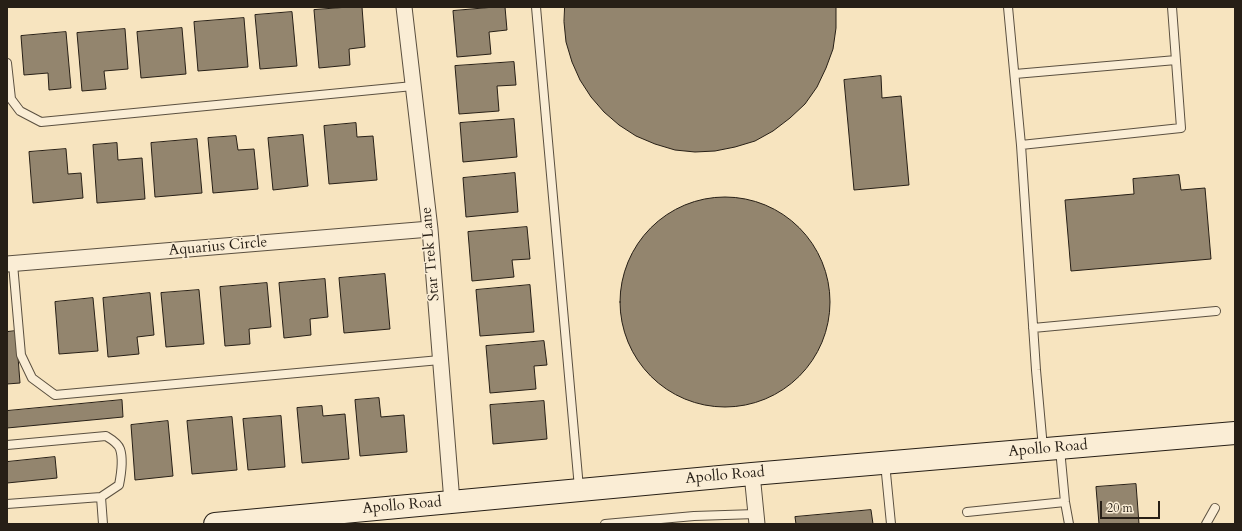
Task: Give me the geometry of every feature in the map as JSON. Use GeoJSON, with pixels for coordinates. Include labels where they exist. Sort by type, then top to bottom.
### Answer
{"type":"FeatureCollection","features":[{"type":"Feature","properties":{"kind":"street","name":"Star Trek Lane"},"geometry":{"type":"LineString","coordinates":[[404,7],[430,229],[452,502]]}},
{"type":"Feature","properties":{"kind":"street","name":"Aquarius Circle"},"geometry":{"type":"LineString","coordinates":[[10,264],[430,229]]}},
{"type":"Feature","properties":{"kind":"street","name":"Apollo Road"},"geometry":{"type":"LineString","coordinates":[[215,524],[752,474],[1235,433]]}},
{"type":"Feature","properties":{"kind":"street"},"geometry":{"type":"LineString","coordinates":[[752,474],[756,519]]}},
{"type":"Feature","properties":{"kind":"lane"},"geometry":{"type":"LineString","coordinates":[[536,7],[579,490]]}},
{"type":"Feature","properties":{"kind":"lane"},"geometry":{"type":"LineString","coordinates":[[1008,7],[1021,144],[1033,328],[1052,448],[1069,524]]}},
{"type":"Feature","properties":{"kind":"lane"},"geometry":{"type":"LineString","coordinates":[[1021,144],[1181,128],[1172,7]]}},
{"type":"Feature","properties":{"kind":"lane"},"geometry":{"type":"LineString","coordinates":[[1014,74],[1176,60]]}},
{"type":"Feature","properties":{"kind":"lane"},"geometry":{"type":"LineString","coordinates":[[7,63],[11,99],[20,111],[41,122],[413,86]]}},
{"type":"Feature","properties":{"kind":"lane"},"geometry":{"type":"LineString","coordinates":[[10,264],[21,355],[32,378],[55,395],[440,360]]}},
{"type":"Feature","properties":{"kind":"lane"},"geometry":{"type":"LineString","coordinates":[[1033,328],[1216,311]]}},
{"type":"Feature","properties":{"kind":"lane"},"geometry":{"type":"LineString","coordinates":[[7,445],[106,436],[120,448],[122,471],[119,485],[101,497],[7,504]]}},
{"type":"Feature","properties":{"kind":"lane"},"geometry":{"type":"LineString","coordinates":[[885,463],[891,524]]}},
{"type":"Feature","properties":{"kind":"lane"},"geometry":{"type":"LineString","coordinates":[[101,497],[104,524]]}},
{"type":"Feature","properties":{"kind":"lane"},"geometry":{"type":"LineString","coordinates":[[967,512],[1065,502]]}},
{"type":"Feature","properties":{"kind":"lane"},"geometry":{"type":"LineString","coordinates":[[1206,524],[1215,508]]}},
{"type":"Feature","properties":{"kind":"lane"},"geometry":{"type":"LineString","coordinates":[[605,524],[694,516],[756,519]]}},
{"type":"Feature","properties":{"kind":"building"},"geometry":{"type":"Polygon","coordinates":[[[362,7],[365,47],[349,49],[350,65],[319,68],[314,10],[362,7]]]}},
{"type":"Feature","properties":{"kind":"building"},"geometry":{"type":"Polygon","coordinates":[[[505,7],[507,30],[489,32],[491,54],[457,57],[453,11],[505,7]]]}},
{"type":"Feature","properties":{"kind":"building"},"geometry":{"type":"Polygon","coordinates":[[[565,7],[836,7],[836,28],[833,49],[817,87],[805,104],[790,118],[773,131],[755,141],[715,151],[695,152],[675,150],[636,136],[619,125],[604,112],[591,97],[580,80],[572,62],[566,42],[564,22],[565,7]]]}},
{"type":"Feature","properties":{"kind":"building"},"geometry":{"type":"Polygon","coordinates":[[[292,12],[297,66],[260,69],[255,15],[292,12]]]}},
{"type":"Feature","properties":{"kind":"building"},"geometry":{"type":"Polygon","coordinates":[[[244,18],[248,67],[198,71],[194,22],[244,18]]]}},
{"type":"Feature","properties":{"kind":"building"},"geometry":{"type":"Polygon","coordinates":[[[182,28],[186,74],[141,78],[137,32],[182,28]]]}},
{"type":"Feature","properties":{"kind":"building"},"geometry":{"type":"Polygon","coordinates":[[[125,29],[128,69],[104,71],[106,89],[82,91],[77,33],[125,29]]]}},
{"type":"Feature","properties":{"kind":"building"},"geometry":{"type":"Polygon","coordinates":[[[66,32],[71,88],[49,90],[48,73],[24,75],[21,36],[66,32]]]}},
{"type":"Feature","properties":{"kind":"building"},"geometry":{"type":"Polygon","coordinates":[[[514,62],[516,85],[497,86],[499,111],[459,114],[455,66],[514,62]]]}},
{"type":"Feature","properties":{"kind":"building"},"geometry":{"type":"Polygon","coordinates":[[[881,76],[882,98],[901,96],[909,185],[854,190],[844,80],[881,76]]]}},
{"type":"Feature","properties":{"kind":"building"},"geometry":{"type":"Polygon","coordinates":[[[514,119],[517,157],[463,162],[460,123],[514,119]]]}},
{"type":"Feature","properties":{"kind":"building"},"geometry":{"type":"Polygon","coordinates":[[[356,123],[357,137],[373,136],[377,180],[329,184],[324,126],[356,123]]]}},
{"type":"Feature","properties":{"kind":"building"},"geometry":{"type":"Polygon","coordinates":[[[303,135],[308,186],[273,190],[268,138],[303,135]]]}},
{"type":"Feature","properties":{"kind":"building"},"geometry":{"type":"Polygon","coordinates":[[[236,136],[238,150],[254,149],[258,189],[213,193],[208,138],[236,136]]]}},
{"type":"Feature","properties":{"kind":"building"},"geometry":{"type":"Polygon","coordinates":[[[197,139],[202,193],[155,197],[151,143],[197,139]]]}},
{"type":"Feature","properties":{"kind":"building"},"geometry":{"type":"Polygon","coordinates":[[[117,143],[118,160],[142,158],[145,199],[97,203],[93,145],[117,143]]]}},
{"type":"Feature","properties":{"kind":"building"},"geometry":{"type":"Polygon","coordinates":[[[66,149],[68,174],[81,173],[83,198],[33,203],[29,152],[66,149]]]}},
{"type":"Feature","properties":{"kind":"building"},"geometry":{"type":"Polygon","coordinates":[[[515,173],[518,212],[466,217],[463,178],[515,173]]]}},
{"type":"Feature","properties":{"kind":"building"},"geometry":{"type":"Polygon","coordinates":[[[1179,175],[1181,190],[1205,188],[1211,259],[1071,271],[1065,200],[1134,194],[1133,179],[1179,175]]]}},
{"type":"Feature","properties":{"kind":"building"},"geometry":{"type":"Polygon","coordinates":[[[715,197],[735,197],[756,201],[775,209],[784,214],[806,235],[818,252],[826,271],[830,292],[830,312],[826,333],[818,352],[813,361],[792,383],[775,395],[756,403],[735,407],[715,407],[694,403],[666,390],[637,361],[624,333],[620,312],[620,292],[624,271],[637,243],[666,214],[694,201],[715,197]]]}},
{"type":"Feature","properties":{"kind":"building"},"geometry":{"type":"Polygon","coordinates":[[[527,227],[530,259],[512,260],[514,277],[472,281],[468,232],[527,227]]]}},
{"type":"Feature","properties":{"kind":"building"},"geometry":{"type":"Polygon","coordinates":[[[385,274],[390,329],[344,333],[339,278],[385,274]]]}},
{"type":"Feature","properties":{"kind":"building"},"geometry":{"type":"Polygon","coordinates":[[[325,279],[328,317],[310,319],[311,335],[284,338],[279,283],[325,279]]]}},
{"type":"Feature","properties":{"kind":"building"},"geometry":{"type":"Polygon","coordinates":[[[267,283],[271,327],[249,329],[250,344],[225,346],[220,287],[267,283]]]}},
{"type":"Feature","properties":{"kind":"building"},"geometry":{"type":"Polygon","coordinates":[[[530,285],[534,332],[480,336],[476,290],[530,285]]]}},
{"type":"Feature","properties":{"kind":"building"},"geometry":{"type":"Polygon","coordinates":[[[199,290],[204,344],[166,347],[161,293],[199,290]]]}},
{"type":"Feature","properties":{"kind":"building"},"geometry":{"type":"Polygon","coordinates":[[[150,293],[154,335],[137,337],[139,354],[108,357],[103,298],[150,293]]]}},
{"type":"Feature","properties":{"kind":"building"},"geometry":{"type":"Polygon","coordinates":[[[93,298],[98,351],[59,354],[55,302],[93,298]]]}},
{"type":"Feature","properties":{"kind":"building"},"geometry":{"type":"Polygon","coordinates":[[[16,331],[20,383],[7,384],[7,332],[16,331]]]}},
{"type":"Feature","properties":{"kind":"building"},"geometry":{"type":"Polygon","coordinates":[[[544,341],[547,365],[534,366],[536,389],[490,393],[486,346],[544,341]]]}},
{"type":"Feature","properties":{"kind":"building"},"geometry":{"type":"Polygon","coordinates":[[[379,398],[381,417],[404,415],[407,452],[360,456],[355,400],[379,398]]]}},
{"type":"Feature","properties":{"kind":"building"},"geometry":{"type":"Polygon","coordinates":[[[122,400],[123,417],[7,428],[7,411],[122,400]]]}},
{"type":"Feature","properties":{"kind":"building"},"geometry":{"type":"Polygon","coordinates":[[[544,401],[547,439],[493,444],[490,405],[544,401]]]}},
{"type":"Feature","properties":{"kind":"building"},"geometry":{"type":"Polygon","coordinates":[[[322,406],[323,416],[345,414],[349,459],[302,463],[297,408],[322,406]]]}},
{"type":"Feature","properties":{"kind":"building"},"geometry":{"type":"Polygon","coordinates":[[[281,416],[285,467],[248,470],[243,419],[281,416]]]}},
{"type":"Feature","properties":{"kind":"building"},"geometry":{"type":"Polygon","coordinates":[[[232,417],[237,470],[192,474],[187,421],[232,417]]]}},
{"type":"Feature","properties":{"kind":"building"},"geometry":{"type":"Polygon","coordinates":[[[168,421],[173,476],[135,480],[131,425],[168,421]]]}},
{"type":"Feature","properties":{"kind":"building"},"geometry":{"type":"Polygon","coordinates":[[[55,457],[57,478],[7,483],[7,462],[55,457]]]}},
{"type":"Feature","properties":{"kind":"building"},"geometry":{"type":"Polygon","coordinates":[[[1136,484],[1139,524],[1099,524],[1096,487],[1136,484]]]}},
{"type":"Feature","properties":{"kind":"building"},"geometry":{"type":"Polygon","coordinates":[[[871,510],[873,524],[796,524],[795,517],[871,510]]]}}]}
